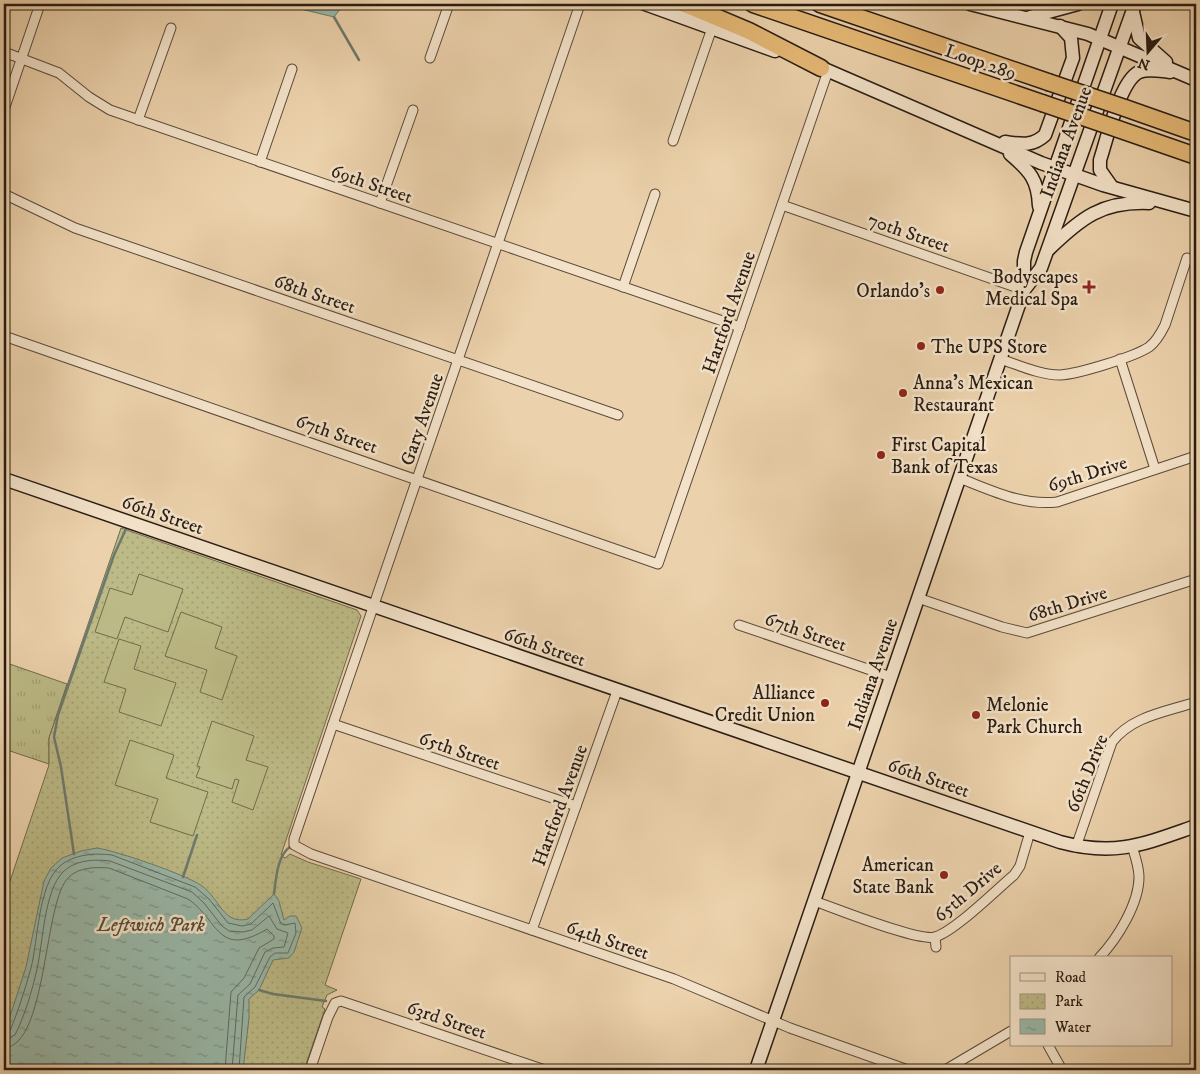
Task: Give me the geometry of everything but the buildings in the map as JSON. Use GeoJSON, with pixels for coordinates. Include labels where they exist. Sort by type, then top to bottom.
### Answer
{"type":"FeatureCollection","features":[{"type":"Feature","properties":{"kind":"highway"},"geometry":{"type":"LineString","coordinates":[[685,4],[749,31],[825,70]]}},
{"type":"Feature","properties":{"kind":"highway","name":"Loop 289"},"geometry":{"type":"LineString","coordinates":[[752,4],[1196,156]]}},
{"type":"Feature","properties":{"kind":"highway","name":"Loop 289"},"geometry":{"type":"LineString","coordinates":[[820,4],[1196,133]]}},
{"type":"Feature","properties":{"kind":"main road"},"geometry":{"type":"LineString","coordinates":[[645,4],[825,70],[1055,168],[1178,208]]}},
{"type":"Feature","properties":{"kind":"main road"},"geometry":{"type":"LineString","coordinates":[[970,4],[1028,17],[1100,38],[1196,80]]}},
{"type":"Feature","properties":{"kind":"main road"},"geometry":{"type":"LineString","coordinates":[[1028,17],[1078,4]]}},
{"type":"Feature","properties":{"kind":"main road","name":"Indiana Avenue"},"geometry":{"type":"LineString","coordinates":[[1024,290],[1024,261],[1039,212],[1112,4]]}},
{"type":"Feature","properties":{"kind":"main road"},"geometry":{"type":"LineString","coordinates":[[1134,8],[1139,38],[1180,73]]}},
{"type":"Feature","properties":{"kind":"main road","name":"Indiana Avenue"},"geometry":{"type":"LineString","coordinates":[[756,1070],[1024,290],[1041,268],[1134,8]]}},
{"type":"Feature","properties":{"kind":"main road"},"geometry":{"type":"LineString","coordinates":[[988,139],[1029,145],[1045,135],[1073,58],[1071,38],[1059,26]]}},
{"type":"Feature","properties":{"kind":"main road"},"geometry":{"type":"LineString","coordinates":[[1112,187],[1100,170],[1100,160],[1126,86],[1139,73],[1151,70],[1180,73]]}},
{"type":"Feature","properties":{"kind":"main road"},"geometry":{"type":"LineString","coordinates":[[988,139],[1031,173],[1039,196],[1039,212]]}},
{"type":"Feature","properties":{"kind":"main road"},"geometry":{"type":"LineString","coordinates":[[1047,250],[1078,222],[1110,206],[1131,202],[1196,211]]}},
{"type":"Feature","properties":{"kind":"main road","name":"66th Street"},"geometry":{"type":"LineString","coordinates":[[4,479],[1076,847],[1101,850],[1132,846],[1196,826]]}},
{"type":"Feature","properties":{"kind":"street"},"geometry":{"type":"LineString","coordinates":[[4,110],[40,4]]}},
{"type":"Feature","properties":{"kind":"street"},"geometry":{"type":"LineString","coordinates":[[430,58],[449,4]]}},
{"type":"Feature","properties":{"kind":"street","name":"Gary Avenue"},"geometry":{"type":"LineString","coordinates":[[294,845],[294,839],[332,724],[499,244],[580,4]]}},
{"type":"Feature","properties":{"kind":"street"},"geometry":{"type":"LineString","coordinates":[[138,120],[171,28]]}},
{"type":"Feature","properties":{"kind":"street"},"geometry":{"type":"LineString","coordinates":[[674,141],[712,28]]}},
{"type":"Feature","properties":{"kind":"street","name":"69th Street"},"geometry":{"type":"LineString","coordinates":[[4,52],[59,73],[103,107],[740,327]]}},
{"type":"Feature","properties":{"kind":"street"},"geometry":{"type":"LineString","coordinates":[[260,162],[292,69]]}},
{"type":"Feature","properties":{"kind":"street","name":"Hartford Avenue"},"geometry":{"type":"LineString","coordinates":[[658,564],[782,205],[825,70]]}},
{"type":"Feature","properties":{"kind":"street"},"geometry":{"type":"LineString","coordinates":[[380,203],[413,110]]}},
{"type":"Feature","properties":{"kind":"street","name":"68th Street"},"geometry":{"type":"LineString","coordinates":[[4,194],[75,228],[618,415]]}},
{"type":"Feature","properties":{"kind":"street"},"geometry":{"type":"LineString","coordinates":[[623,287],[655,194]]}},
{"type":"Feature","properties":{"kind":"street","name":"70th Street"},"geometry":{"type":"LineString","coordinates":[[782,205],[1024,290]]}},
{"type":"Feature","properties":{"kind":"street"},"geometry":{"type":"LineString","coordinates":[[1000,359],[1060,375],[1120,359],[1150,347],[1160,336],[1187,258]]}},
{"type":"Feature","properties":{"kind":"street","name":"67th Street"},"geometry":{"type":"LineString","coordinates":[[4,336],[658,564]]}},
{"type":"Feature","properties":{"kind":"street"},"geometry":{"type":"LineString","coordinates":[[1120,359],[1155,469]]}},
{"type":"Feature","properties":{"kind":"street","name":"69th Drive"},"geometry":{"type":"LineString","coordinates":[[959,478],[1019,500],[1044,504],[1057,502],[1196,456]]}},
{"type":"Feature","properties":{"kind":"street","name":"68th Drive"},"geometry":{"type":"LineString","coordinates":[[918,598],[1002,627],[1027,633],[1196,579]]}},
{"type":"Feature","properties":{"kind":"street","name":"67th Street"},"geometry":{"type":"LineString","coordinates":[[739,625],[891,677]]}},
{"type":"Feature","properties":{"kind":"street","name":"Hartford Avenue"},"geometry":{"type":"LineString","coordinates":[[532,930],[617,691]]}},
{"type":"Feature","properties":{"kind":"street","name":"66th Drive"},"geometry":{"type":"LineString","coordinates":[[1076,847],[1112,742],[1121,731],[1133,722],[1196,702]]}},
{"type":"Feature","properties":{"kind":"street","name":"65th Street"},"geometry":{"type":"LineString","coordinates":[[332,724],[576,806]]}},
{"type":"Feature","properties":{"kind":"street","name":"65th Drive"},"geometry":{"type":"LineString","coordinates":[[814,900],[922,937],[935,937],[958,923],[1014,875],[1020,866],[1030,832]]}},
{"type":"Feature","properties":{"kind":"street","name":"64th Street"},"geometry":{"type":"LineString","coordinates":[[294,845],[311,854],[674,978],[773,1020],[908,1070]]}},
{"type":"Feature","properties":{"kind":"street"},"geometry":{"type":"LineString","coordinates":[[1100,956],[1122,925],[1138,891],[1140,874],[1132,846]]}},
{"type":"Feature","properties":{"kind":"street"},"geometry":{"type":"LineString","coordinates":[[935,937],[936,947]]}},
{"type":"Feature","properties":{"kind":"street","name":"63rd Street"},"geometry":{"type":"LineString","coordinates":[[310,1070],[328,1017],[335,1003],[338,1002],[358,1006],[545,1070]]}},
{"type":"Feature","properties":{"kind":"street"},"geometry":{"type":"LineString","coordinates":[[945,1070],[1010,1032]]}},
{"type":"Feature","properties":{"kind":"street"},"geometry":{"type":"LineString","coordinates":[[1049,1046],[1062,1070]]}},
{"type":"Feature","properties":{"kind":"green space","name":"Leftwich Park"},"geometry":{"type":"Polygon","coordinates":[[[121,528],[357,610],[361,616],[281,855],[285,858],[290,854],[308,862],[361,879],[325,985],[337,990],[327,995],[322,1007],[325,1009],[304,1070],[4,1070],[4,899],[49,765],[49,738],[121,528]]]}},
{"type":"Feature","properties":{"kind":"green space"},"geometry":{"type":"Polygon","coordinates":[[[139,574],[183,589],[168,632],[125,617],[117,639],[95,632],[110,588],[132,595],[139,574]]]}},
{"type":"Feature","properties":{"kind":"green space"},"geometry":{"type":"Polygon","coordinates":[[[181,612],[222,627],[215,648],[237,656],[222,700],[200,692],[207,670],[165,656],[181,612]]]}},
{"type":"Feature","properties":{"kind":"green space"},"geometry":{"type":"Polygon","coordinates":[[[119,639],[141,646],[134,669],[176,683],[161,726],[119,712],[126,689],[104,682],[119,639]]]}},
{"type":"Feature","properties":{"kind":"green space"},"geometry":{"type":"Polygon","coordinates":[[[4,662],[67,684],[49,738],[49,764],[4,749],[4,662]]]}},
{"type":"Feature","properties":{"kind":"green space"},"geometry":{"type":"Polygon","coordinates":[[[212,721],[254,736],[246,760],[268,767],[253,810],[232,802],[239,780],[235,779],[232,789],[196,777],[200,767],[197,766],[212,721]]]}},
{"type":"Feature","properties":{"kind":"green space"},"geometry":{"type":"Polygon","coordinates":[[[130,740],[174,755],[166,778],[208,792],[193,836],[150,822],[158,799],[115,785],[130,740]]]}},
{"type":"Feature","properties":{"kind":"water"},"geometry":{"type":"Polygon","coordinates":[[[280,4],[344,4],[334,17],[280,4]]]}},
{"type":"Feature","properties":{"kind":"water"},"geometry":{"type":"Polygon","coordinates":[[[97,848],[151,864],[194,881],[208,891],[222,910],[233,918],[240,920],[248,919],[274,894],[279,901],[284,920],[290,916],[296,916],[302,928],[294,952],[289,958],[273,960],[259,990],[249,999],[249,1018],[243,1070],[4,1070],[4,1035],[26,967],[44,881],[51,868],[62,858],[81,851],[97,848]]]}},
{"type":"Feature","properties":{"kind":"waterway"},"geometry":{"type":"LineString","coordinates":[[200,4],[214,4]]}},
{"type":"Feature","properties":{"kind":"waterway"},"geometry":{"type":"LineString","coordinates":[[334,17],[359,60]]}},
{"type":"Feature","properties":{"kind":"waterway"},"geometry":{"type":"LineString","coordinates":[[74,854],[61,767],[54,737],[58,715],[114,555],[126,529]]}},
{"type":"Feature","properties":{"kind":"waterway"},"geometry":{"type":"LineString","coordinates":[[183,877],[197,835]]}},
{"type":"Feature","properties":{"kind":"waterway"},"geometry":{"type":"LineString","coordinates":[[274,894],[280,861],[286,850],[291,846]]}},
{"type":"Feature","properties":{"kind":"waterway"},"geometry":{"type":"LineString","coordinates":[[259,990],[273,994],[326,1001]]}},
{"type":"Feature","properties":{"kind":"place","name":"Bodyscapes Medical Spa"},"geometry":{"type":"Point","coordinates":[1089,287]}},
{"type":"Feature","properties":{"kind":"place","name":"Orlando's"},"geometry":{"type":"Point","coordinates":[940,290]}},
{"type":"Feature","properties":{"kind":"place","name":"The UPS Store"},"geometry":{"type":"Point","coordinates":[921,346]}},
{"type":"Feature","properties":{"kind":"place","name":"Anna's Mexican Restaurant"},"geometry":{"type":"Point","coordinates":[903,393]}},
{"type":"Feature","properties":{"kind":"place","name":"First Capital Bank of Texas"},"geometry":{"type":"Point","coordinates":[881,455]}},
{"type":"Feature","properties":{"kind":"place","name":"Alliance Credit Union"},"geometry":{"type":"Point","coordinates":[825,703]}},
{"type":"Feature","properties":{"kind":"place","name":"Melonie Park Church"},"geometry":{"type":"Point","coordinates":[976,715]}},
{"type":"Feature","properties":{"kind":"place","name":"American State Bank"},"geometry":{"type":"Point","coordinates":[944,875]}}]}
